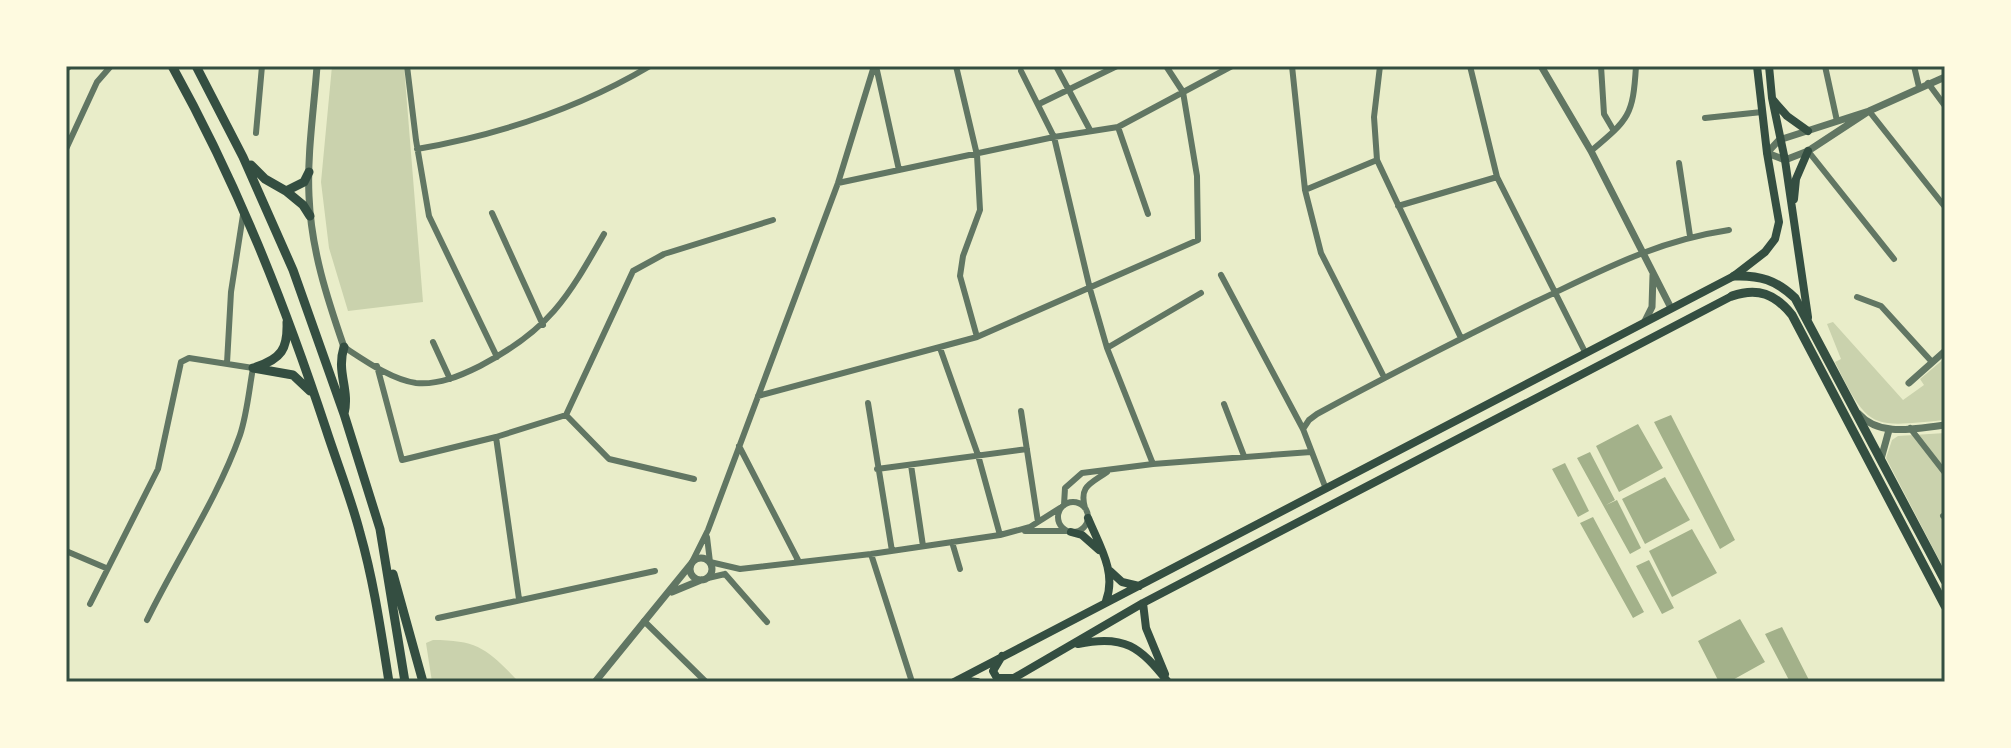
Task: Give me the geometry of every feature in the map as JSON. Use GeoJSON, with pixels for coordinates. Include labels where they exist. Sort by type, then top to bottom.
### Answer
{"type":"FeatureCollection","features":[{"type":"Feature","properties":{"kind":"main road"},"geometry":{"type":"LineString","coordinates":[[172,66],[197,110],[287,312],[360,533],[389,682]]}},
{"type":"Feature","properties":{"kind":"main road"},"geometry":{"type":"LineString","coordinates":[[196,66],[243,157],[293,270],[344,414],[423,682]]}},
{"type":"Feature","properties":{"kind":"main road"},"geometry":{"type":"LineString","coordinates":[[956,681],[1734,276],[1765,252],[1775,239],[1779,222],[1757,66]]}},
{"type":"Feature","properties":{"kind":"main road"},"geometry":{"type":"LineString","coordinates":[[1769,66],[1808,317]]}},
{"type":"Feature","properties":{"kind":"main road"},"geometry":{"type":"LineString","coordinates":[[1772,98],[1787,116],[1808,131]]}},
{"type":"Feature","properties":{"kind":"main road"},"geometry":{"type":"LineString","coordinates":[[1793,211],[1796,179],[1808,151]]}},
{"type":"Feature","properties":{"kind":"main road"},"geometry":{"type":"LineString","coordinates":[[243,157],[265,179],[303,205],[310,216]]}},
{"type":"Feature","properties":{"kind":"main road"},"geometry":{"type":"LineString","coordinates":[[286,191],[304,182],[309,172]]}},
{"type":"Feature","properties":{"kind":"main road"},"geometry":{"type":"LineString","coordinates":[[1734,276],[1768,279],[1795,298],[1808,317],[1945,581]]}},
{"type":"Feature","properties":{"kind":"main road"},"geometry":{"type":"LineString","coordinates":[[1002,655],[993,671],[997,678],[1011,680],[1143,603],[1745,291],[1759,291],[1773,296],[1792,315],[1945,606]]}},
{"type":"Feature","properties":{"kind":"main road"},"geometry":{"type":"LineString","coordinates":[[253,368],[272,362],[281,355],[287,332],[287,312]]}},
{"type":"Feature","properties":{"kind":"main road"},"geometry":{"type":"LineString","coordinates":[[344,347],[340,370],[348,399],[344,414]]}},
{"type":"Feature","properties":{"kind":"main road"},"geometry":{"type":"LineString","coordinates":[[253,368],[293,375],[317,400]]}},
{"type":"Feature","properties":{"kind":"main road"},"geometry":{"type":"LineString","coordinates":[[1087,513],[1110,571],[1111,586],[1105,601]]}},
{"type":"Feature","properties":{"kind":"main road"},"geometry":{"type":"LineString","coordinates":[[380,529],[405,682]]}},
{"type":"Feature","properties":{"kind":"main road"},"geometry":{"type":"LineString","coordinates":[[1068,532],[1082,535],[1103,553]]}},
{"type":"Feature","properties":{"kind":"main road"},"geometry":{"type":"LineString","coordinates":[[1110,571],[1122,582],[1139,586]]}},
{"type":"Feature","properties":{"kind":"main road"},"geometry":{"type":"LineString","coordinates":[[1068,646],[1106,640],[1131,645],[1146,655],[1168,682],[1146,628],[1143,603]]}},
{"type":"Feature","properties":{"kind":"main road"},"geometry":{"type":"LineString","coordinates":[[956,681],[977,682]]}},
{"type":"Feature","properties":{"kind":"street"},"geometry":{"type":"LineString","coordinates":[[66,149],[97,82],[111,66]]}},
{"type":"Feature","properties":{"kind":"street"},"geometry":{"type":"LineString","coordinates":[[256,133],[262,66]]}},
{"type":"Feature","properties":{"kind":"street"},"geometry":{"type":"LineString","coordinates":[[317,66],[309,172],[310,216],[325,294],[344,347],[413,383],[440,383],[450,379],[520,344],[543,325],[557,310],[604,234]]}},
{"type":"Feature","properties":{"kind":"street"},"geometry":{"type":"LineString","coordinates":[[407,66],[429,216],[497,357]]}},
{"type":"Feature","properties":{"kind":"street"},"geometry":{"type":"LineString","coordinates":[[417,149],[470,140],[569,105],[650,66]]}},
{"type":"Feature","properties":{"kind":"street"},"geometry":{"type":"LineString","coordinates":[[875,66],[899,170]]}},
{"type":"Feature","properties":{"kind":"street"},"geometry":{"type":"LineString","coordinates":[[595,682],[691,564],[708,530],[838,183],[875,66]]}},
{"type":"Feature","properties":{"kind":"street"},"geometry":{"type":"LineString","coordinates":[[956,66],[977,155],[980,210],[963,256],[960,276],[977,337]]}},
{"type":"Feature","properties":{"kind":"street"},"geometry":{"type":"LineString","coordinates":[[1056,66],[1090,130]]}},
{"type":"Feature","properties":{"kind":"street"},"geometry":{"type":"LineString","coordinates":[[1041,103],[1117,66]]}},
{"type":"Feature","properties":{"kind":"street"},"geometry":{"type":"LineString","coordinates":[[758,396],[977,337],[1198,240],[1197,176],[1183,92],[1166,66]]}},
{"type":"Feature","properties":{"kind":"street"},"geometry":{"type":"LineString","coordinates":[[838,183],[1054,137],[1118,127],[1232,66]]}},
{"type":"Feature","properties":{"kind":"street"},"geometry":{"type":"LineString","coordinates":[[1292,66],[1305,190],[1321,253],[1384,377]]}},
{"type":"Feature","properties":{"kind":"street"},"geometry":{"type":"LineString","coordinates":[[1380,66],[1374,117],[1377,160],[1461,338]]}},
{"type":"Feature","properties":{"kind":"street"},"geometry":{"type":"LineString","coordinates":[[1470,66],[1497,177],[1585,352]]}},
{"type":"Feature","properties":{"kind":"street"},"geometry":{"type":"LineString","coordinates":[[1541,66],[1591,151],[1671,308]]}},
{"type":"Feature","properties":{"kind":"street"},"geometry":{"type":"LineString","coordinates":[[1601,66],[1604,114],[1614,131]]}},
{"type":"Feature","properties":{"kind":"street"},"geometry":{"type":"LineString","coordinates":[[1591,151],[1630,114],[1636,66]]}},
{"type":"Feature","properties":{"kind":"street"},"geometry":{"type":"LineString","coordinates":[[1825,66],[1837,121]]}},
{"type":"Feature","properties":{"kind":"street"},"geometry":{"type":"LineString","coordinates":[[1914,66],[1919,87]]}},
{"type":"Feature","properties":{"kind":"street"},"geometry":{"type":"LineString","coordinates":[[1023,68],[1054,137],[1107,348],[1153,464]]}},
{"type":"Feature","properties":{"kind":"street"},"geometry":{"type":"LineString","coordinates":[[1869,111],[1779,140],[1767,153],[1785,160],[1808,151],[1869,111],[1945,77]]}},
{"type":"Feature","properties":{"kind":"street"},"geometry":{"type":"LineString","coordinates":[[1928,83],[1945,106]]}},
{"type":"Feature","properties":{"kind":"street"},"geometry":{"type":"LineString","coordinates":[[1869,111],[1945,207]]}},
{"type":"Feature","properties":{"kind":"street"},"geometry":{"type":"LineString","coordinates":[[1705,118],[1762,112]]}},
{"type":"Feature","properties":{"kind":"street"},"geometry":{"type":"LineString","coordinates":[[1118,127],[1148,214]]}},
{"type":"Feature","properties":{"kind":"street"},"geometry":{"type":"LineString","coordinates":[[1808,151],[1894,259]]}},
{"type":"Feature","properties":{"kind":"street"},"geometry":{"type":"LineString","coordinates":[[1305,190],[1377,160]]}},
{"type":"Feature","properties":{"kind":"street"},"geometry":{"type":"LineString","coordinates":[[1679,163],[1690,236]]}},
{"type":"Feature","properties":{"kind":"street"},"geometry":{"type":"LineString","coordinates":[[1398,206],[1497,177]]}},
{"type":"Feature","properties":{"kind":"street"},"geometry":{"type":"LineString","coordinates":[[227,363],[231,292],[244,211]]}},
{"type":"Feature","properties":{"kind":"street"},"geometry":{"type":"LineString","coordinates":[[492,213],[543,325]]}},
{"type":"Feature","properties":{"kind":"street"},"geometry":{"type":"LineString","coordinates":[[377,366],[402,460],[496,437],[566,415],[633,271],[664,254],[773,220]]}},
{"type":"Feature","properties":{"kind":"street"},"geometry":{"type":"LineString","coordinates":[[1303,429],[1317,414],[1384,377],[1642,251],[1690,236],[1729,230]]}},
{"type":"Feature","properties":{"kind":"street"},"geometry":{"type":"LineString","coordinates":[[1645,321],[1652,307],[1653,272]]}},
{"type":"Feature","properties":{"kind":"street"},"geometry":{"type":"LineString","coordinates":[[1221,275],[1303,429],[1326,489]]}},
{"type":"Feature","properties":{"kind":"street"},"geometry":{"type":"LineString","coordinates":[[1107,348],[1201,293]]}},
{"type":"Feature","properties":{"kind":"street"},"geometry":{"type":"LineString","coordinates":[[1857,297],[1881,306],[1932,362]]}},
{"type":"Feature","properties":{"kind":"street"},"geometry":{"type":"LineString","coordinates":[[433,342],[450,379]]}},
{"type":"Feature","properties":{"kind":"street"},"geometry":{"type":"LineString","coordinates":[[940,348],[978,455],[1000,535]]}},
{"type":"Feature","properties":{"kind":"street"},"geometry":{"type":"LineString","coordinates":[[1909,383],[1945,351]]}},
{"type":"Feature","properties":{"kind":"street"},"geometry":{"type":"LineString","coordinates":[[90,604],[158,469],[181,362],[189,358],[253,368],[240,435],[208,506],[147,620]]}},
{"type":"Feature","properties":{"kind":"street"},"geometry":{"type":"LineString","coordinates":[[868,403],[892,551]]}},
{"type":"Feature","properties":{"kind":"street"},"geometry":{"type":"LineString","coordinates":[[1224,404],[1244,456]]}},
{"type":"Feature","properties":{"kind":"street"},"geometry":{"type":"LineString","coordinates":[[1853,407],[1864,419],[1889,430],[1945,425]]}},
{"type":"Feature","properties":{"kind":"street"},"geometry":{"type":"LineString","coordinates":[[1021,411],[1038,522]]}},
{"type":"Feature","properties":{"kind":"street"},"geometry":{"type":"LineString","coordinates":[[566,415],[609,459],[694,479]]}},
{"type":"Feature","properties":{"kind":"street"},"geometry":{"type":"LineString","coordinates":[[1910,428],[1945,473]]}},
{"type":"Feature","properties":{"kind":"street"},"geometry":{"type":"LineString","coordinates":[[1881,459],[1889,430]]}},
{"type":"Feature","properties":{"kind":"street"},"geometry":{"type":"LineString","coordinates":[[496,437],[519,599]]}},
{"type":"Feature","properties":{"kind":"street"},"geometry":{"type":"LineString","coordinates":[[739,446],[799,562]]}},
{"type":"Feature","properties":{"kind":"street"},"geometry":{"type":"LineString","coordinates":[[877,469],[1027,449]]}},
{"type":"Feature","properties":{"kind":"street"},"geometry":{"type":"LineString","coordinates":[[1068,532],[1059,523],[1065,488],[1071,479],[1082,473],[1153,464],[1311,452]]}},
{"type":"Feature","properties":{"kind":"street"},"geometry":{"type":"LineString","coordinates":[[911,465],[923,546]]}},
{"type":"Feature","properties":{"kind":"street"},"geometry":{"type":"LineString","coordinates":[[670,592],[740,569],[871,554],[1021,531],[1068,532],[1085,527],[1087,513],[1082,496],[1085,489],[1107,472]]}},
{"type":"Feature","properties":{"kind":"street"},"geometry":{"type":"LineString","coordinates":[[1021,531],[1073,502],[1087,513]]}},
{"type":"Feature","properties":{"kind":"street"},"geometry":{"type":"LineString","coordinates":[[705,579],[712,572],[706,544],[708,530]]}},
{"type":"Feature","properties":{"kind":"street"},"geometry":{"type":"LineString","coordinates":[[952,542],[960,569]]}},
{"type":"Feature","properties":{"kind":"street"},"geometry":{"type":"LineString","coordinates":[[66,551],[106,568]]}},
{"type":"Feature","properties":{"kind":"street"},"geometry":{"type":"LineString","coordinates":[[871,554],[912,682]]}},
{"type":"Feature","properties":{"kind":"street"},"geometry":{"type":"LineString","coordinates":[[691,564],[700,558],[740,569]]}},
{"type":"Feature","properties":{"kind":"street"},"geometry":{"type":"LineString","coordinates":[[691,564],[692,575],[705,579]]}},
{"type":"Feature","properties":{"kind":"street"},"geometry":{"type":"LineString","coordinates":[[438,618],[655,571]]}},
{"type":"Feature","properties":{"kind":"street"},"geometry":{"type":"LineString","coordinates":[[725,574],[767,622]]}},
{"type":"Feature","properties":{"kind":"street"},"geometry":{"type":"LineString","coordinates":[[644,621],[706,682]]}},
{"type":"Feature","properties":{"kind":"shaded area"},"geometry":{"type":"Polygon","coordinates":[[[332,66],[404,66],[423,302],[348,311],[329,248],[321,182],[332,66]]]}},
{"type":"Feature","properties":{"kind":"shaded area"},"geometry":{"type":"Polygon","coordinates":[[[1833,322],[1903,400],[1924,385],[1920,379],[1945,358],[1945,420],[1887,423],[1865,413],[1835,362],[1841,359],[1827,324],[1833,322]]]}},
{"type":"Feature","properties":{"kind":"shaded area"},"geometry":{"type":"Polygon","coordinates":[[[1671,415],[1735,540],[1720,549],[1654,422],[1671,415]]]}},
{"type":"Feature","properties":{"kind":"shaded area"},"geometry":{"type":"Polygon","coordinates":[[[1638,424],[1663,468],[1619,492],[1596,446],[1638,424]]]}},
{"type":"Feature","properties":{"kind":"shaded area"},"geometry":{"type":"Polygon","coordinates":[[[1945,433],[1945,571],[1886,458],[1892,440],[1898,436],[1945,433]]]}},
{"type":"Feature","properties":{"kind":"shaded area"},"geometry":{"type":"Polygon","coordinates":[[[1590,452],[1615,500],[1606,505],[1617,500],[1641,548],[1630,554],[1577,458],[1590,452]]]}},
{"type":"Feature","properties":{"kind":"shaded area"},"geometry":{"type":"Polygon","coordinates":[[[1565,463],[1589,511],[1578,517],[1552,469],[1565,463]]]}},
{"type":"Feature","properties":{"kind":"shaded area"},"geometry":{"type":"Polygon","coordinates":[[[1665,477],[1690,520],[1645,544],[1622,499],[1665,477]]]}},
{"type":"Feature","properties":{"kind":"shaded area"},"geometry":{"type":"Polygon","coordinates":[[[1593,517],[1644,612],[1633,618],[1580,523],[1593,517]]]}},
{"type":"Feature","properties":{"kind":"shaded area"},"geometry":{"type":"Polygon","coordinates":[[[1692,529],[1717,573],[1672,597],[1649,551],[1692,529]]]}},
{"type":"Feature","properties":{"kind":"shaded area"},"geometry":{"type":"Polygon","coordinates":[[[1649,560],[1674,608],[1662,614],[1636,566],[1649,560]]]}},
{"type":"Feature","properties":{"kind":"shaded area"},"geometry":{"type":"Polygon","coordinates":[[[1740,619],[1765,662],[1729,682],[1719,682],[1698,641],[1740,619]]]}},
{"type":"Feature","properties":{"kind":"shaded area"},"geometry":{"type":"Polygon","coordinates":[[[1782,627],[1810,682],[1790,682],[1765,634],[1782,627]]]}},
{"type":"Feature","properties":{"kind":"shaded area"},"geometry":{"type":"Polygon","coordinates":[[[433,640],[461,642],[482,649],[519,682],[432,682],[426,643],[433,640]]]}}]}
